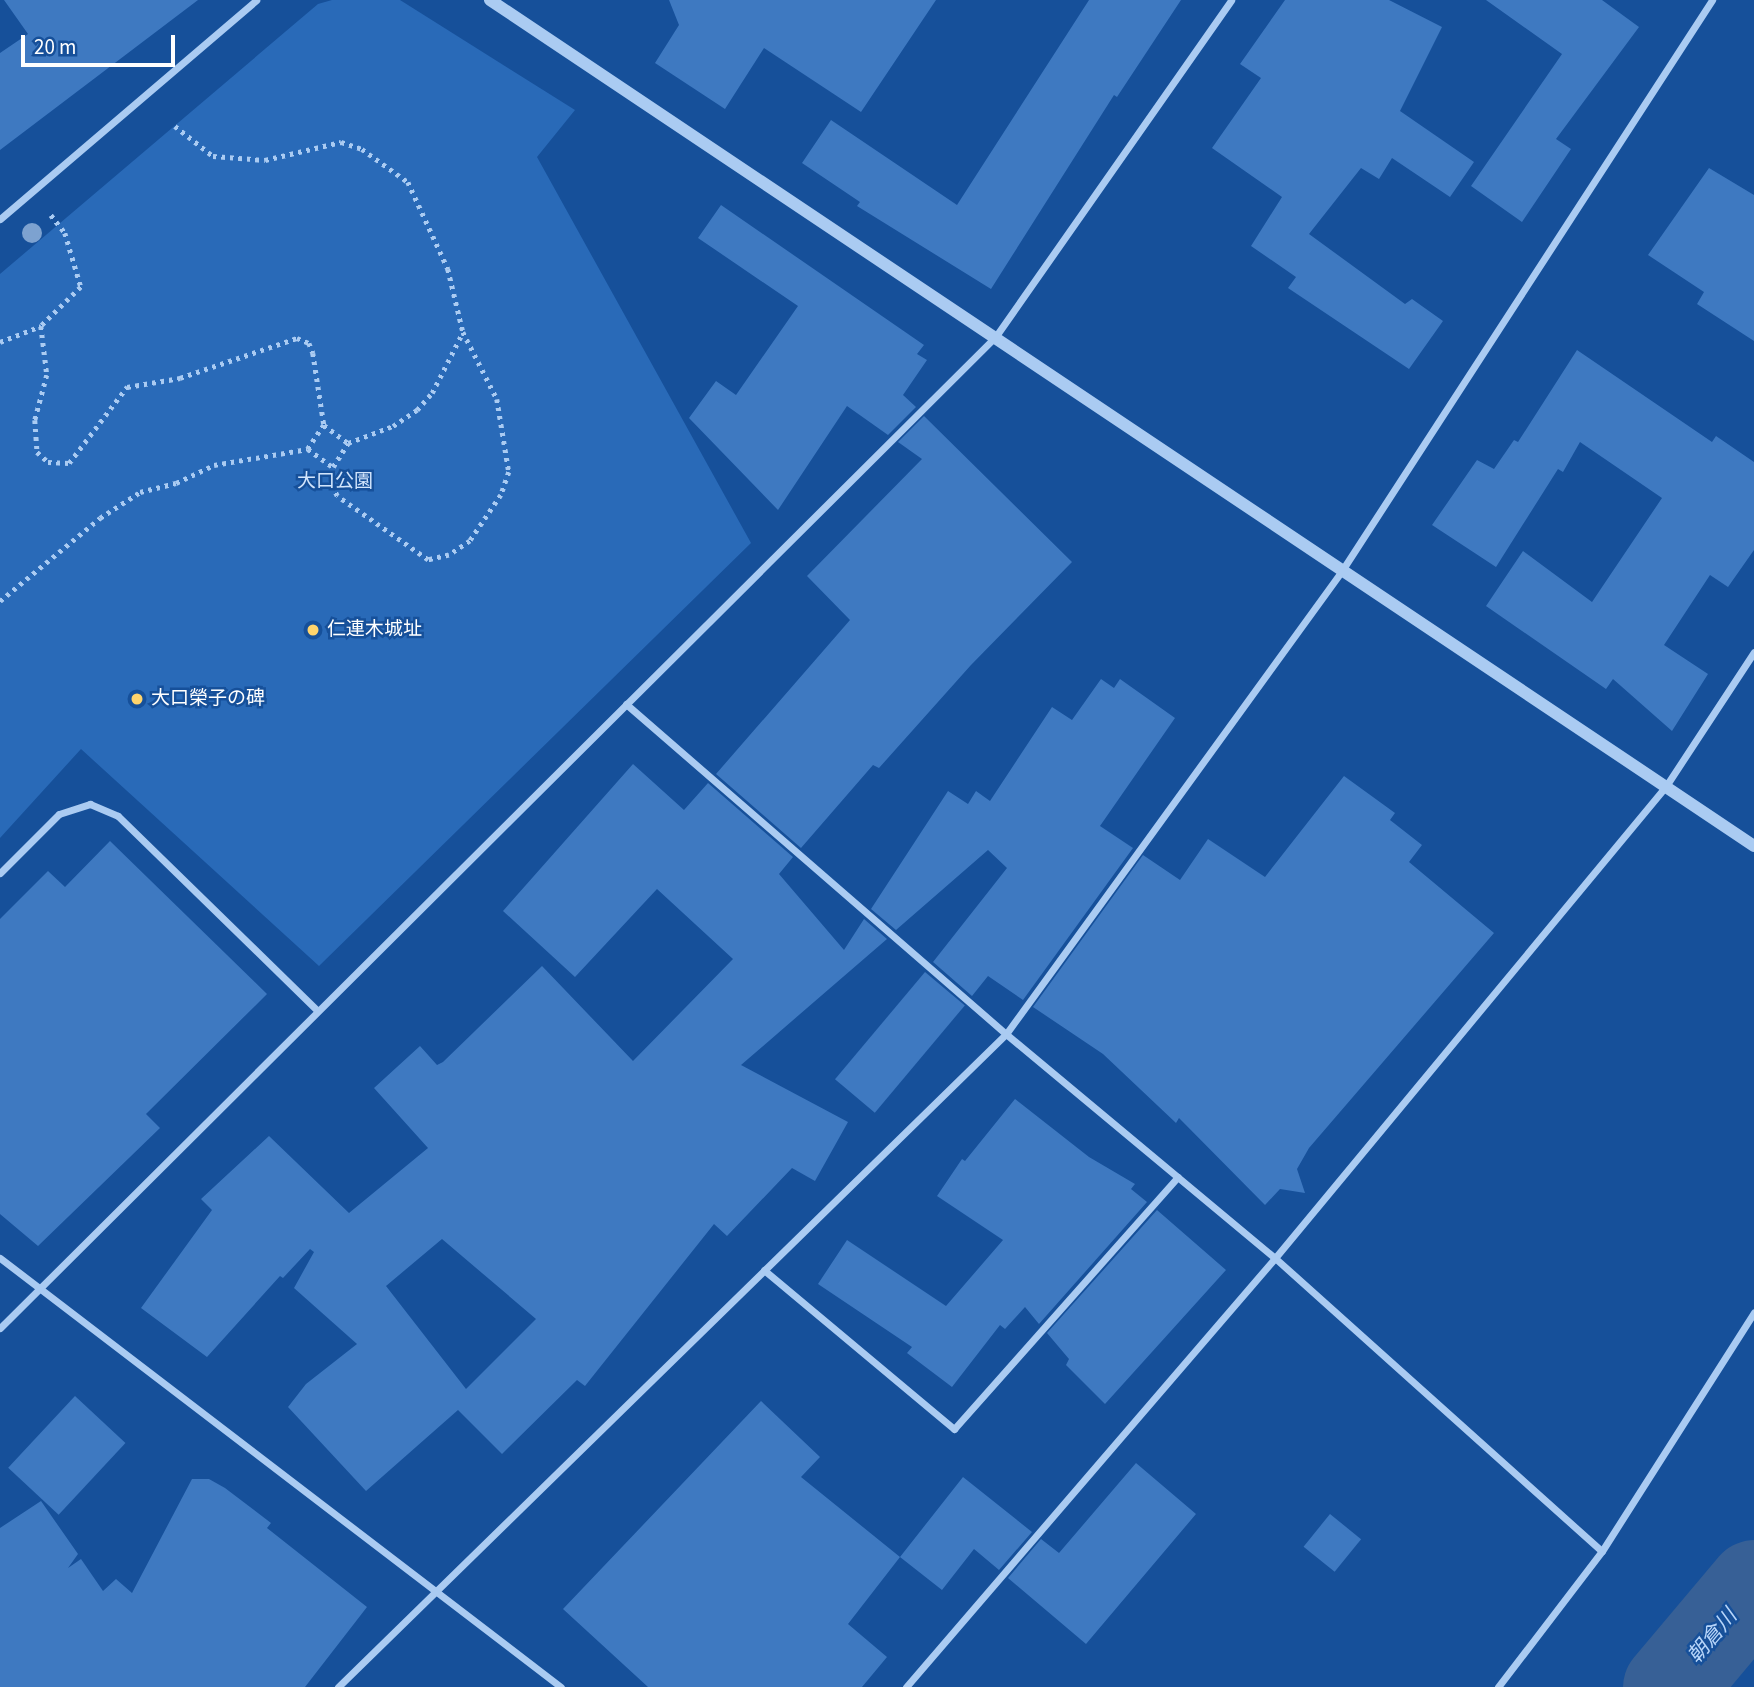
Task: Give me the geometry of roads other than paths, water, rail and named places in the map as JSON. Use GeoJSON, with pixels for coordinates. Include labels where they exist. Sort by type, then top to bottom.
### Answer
{"type":"FeatureCollection","features":[{"type":"Feature","properties":{"kind":"street"},"geometry":{"type":"LineString","coordinates":[[0,219],[256,0]]}},
{"type":"Feature","properties":{"kind":"street"},"geometry":{"type":"LineString","coordinates":[[490,0],[996,336],[1341,572],[1754,846]]}},
{"type":"Feature","properties":{"kind":"street"},"geometry":{"type":"LineString","coordinates":[[0,1328],[316,1009],[996,336],[1231,0]]}},
{"type":"Feature","properties":{"kind":"street"},"geometry":{"type":"LineString","coordinates":[[338,1687],[1006,1034],[1341,572],[1712,0]]}},
{"type":"Feature","properties":{"kind":"street"},"geometry":{"type":"LineString","coordinates":[[906,1687],[1275,1258],[1666,786],[1754,652]]}},
{"type":"Feature","properties":{"kind":"street"},"geometry":{"type":"LineString","coordinates":[[626,704],[1006,1034],[1275,1258],[1602,1551]]}},
{"type":"Feature","properties":{"kind":"street"},"geometry":{"type":"LineString","coordinates":[[0,873],[59,814],[90,804],[100,807],[118,816],[316,1009]]}},
{"type":"Feature","properties":{"kind":"street"},"geometry":{"type":"LineString","coordinates":[[764,1270],[954,1429],[1178,1177]]}},
{"type":"Feature","properties":{"kind":"street"},"geometry":{"type":"LineString","coordinates":[[0,1258],[42,1287],[437,1588],[561,1687]]}},
{"type":"Feature","properties":{"kind":"street"},"geometry":{"type":"LineString","coordinates":[[1498,1687],[1602,1551],[1754,1312]]}},
{"type":"Feature","properties":{"kind":"waterway","name":"朝倉川"},"geometry":{"type":"LineString","coordinates":[[1669,1687],[1754,1586]]}},
{"type":"Feature","properties":{"kind":"place","name":"仁連木城址"},"geometry":{"type":"Point","coordinates":[313,630]}},
{"type":"Feature","properties":{"kind":"place","name":"大口榮子の碑"},"geometry":{"type":"Point","coordinates":[137,699]}},
{"type":"Feature","properties":{"kind":"park label","name":"大口公園"},"geometry":{"type":"Point","coordinates":[335,482]}}]}
